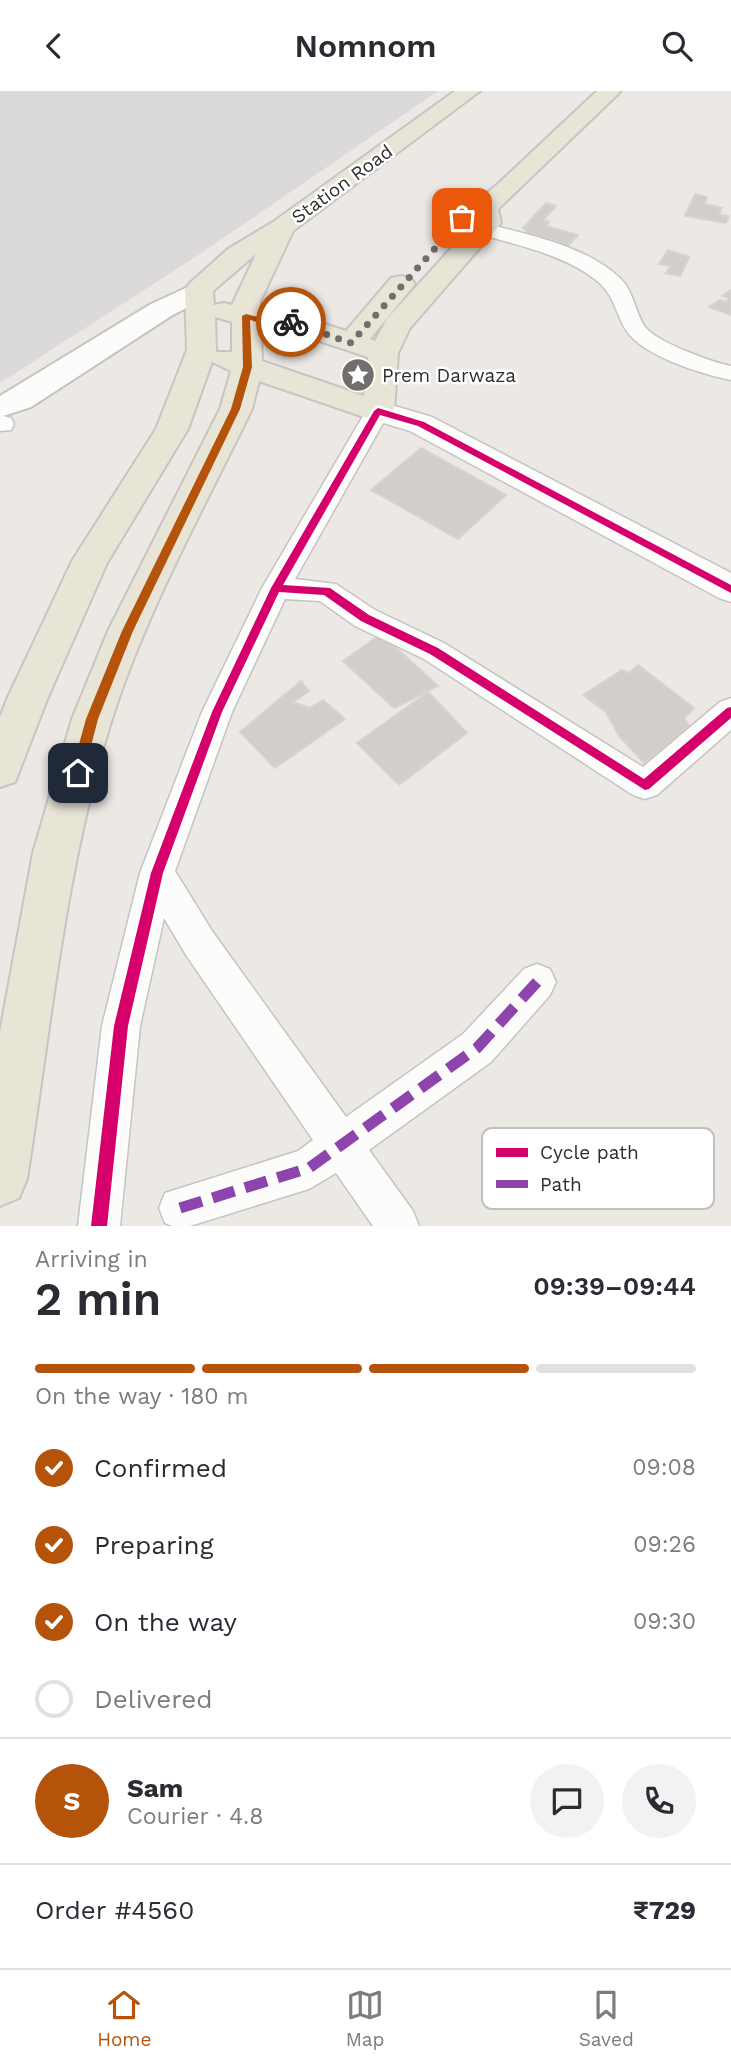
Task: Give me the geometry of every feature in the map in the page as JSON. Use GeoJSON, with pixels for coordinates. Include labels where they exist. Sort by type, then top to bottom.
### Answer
{"type":"FeatureCollection","features":[{"type":"Feature","properties":{"kind":"main road","name":"Station Road"},"geometry":{"type":"LineString","coordinates":[[246,309],[282,227],[469,91]]}},
{"type":"Feature","properties":{"kind":"main road"},"geometry":{"type":"LineString","coordinates":[[202,350],[378,411],[383,353],[397,325],[484,218],[610,91]]}},
{"type":"Feature","properties":{"kind":"main road"},"geometry":{"type":"LineString","coordinates":[[351,343],[462,218],[484,218]]}},
{"type":"Feature","properties":{"kind":"main road"},"geometry":{"type":"LineString","coordinates":[[0,769],[28,697],[90,561],[172,429],[202,350],[199,297],[220,267],[256,240],[282,227]]}},
{"type":"Feature","properties":{"kind":"main road"},"geometry":{"type":"LineString","coordinates":[[4,416],[161,310],[199,297],[246,309],[268,322],[285,320],[383,353]]}},
{"type":"Feature","properties":{"kind":"main road"},"geometry":{"type":"LineString","coordinates":[[0,1179],[55,853],[92,719],[127,631],[236,409],[247,367],[246,309]]}},
{"type":"Feature","properties":{"kind":"main road"},"geometry":{"type":"LineString","coordinates":[[236,409],[275,391],[308,388]]}},
{"type":"Feature","properties":{"kind":"street"},"geometry":{"type":"LineString","coordinates":[[484,218],[589,267],[612,282],[624,297],[633,327],[640,335],[698,366],[731,373]]}},
{"type":"Feature","properties":{"kind":"street"},"geometry":{"type":"LineString","coordinates":[[99,1226],[121,1026],[157,873],[217,712],[276,588],[378,411],[421,424],[731,589]]}},
{"type":"Feature","properties":{"kind":"street"},"geometry":{"type":"LineString","coordinates":[[276,588],[326,591],[365,618],[434,651],[645,785],[731,711]]}},
{"type":"Feature","properties":{"kind":"street"},"geometry":{"type":"LineString","coordinates":[[157,873],[199,943],[398,1226]]}},
{"type":"Feature","properties":{"kind":"street"},"geometry":{"type":"LineString","coordinates":[[180,1208],[309,1168],[477,1048],[537,982]]}},
{"type":"Feature","properties":{"kind":"shaded area"},"geometry":{"type":"Polygon","coordinates":[[[0,91],[438,91],[200,254],[0,383],[0,91]]]}},
{"type":"Feature","properties":{"kind":"building"},"geometry":{"type":"Polygon","coordinates":[[[695,194],[707,197],[705,204],[722,208],[719,215],[729,216],[726,223],[685,216],[695,194]]]}},
{"type":"Feature","properties":{"kind":"building"},"geometry":{"type":"Polygon","coordinates":[[[546,203],[556,206],[543,220],[549,222],[546,226],[578,235],[569,245],[528,233],[523,228],[546,203]]]}},
{"type":"Feature","properties":{"kind":"building"},"geometry":{"type":"Polygon","coordinates":[[[668,250],[689,257],[680,276],[666,273],[671,266],[659,264],[668,250]]]}},
{"type":"Feature","properties":{"kind":"building"},"geometry":{"type":"Polygon","coordinates":[[[731,290],[731,315],[709,307],[720,300],[726,302],[729,298],[722,296],[731,290]]]}},
{"type":"Feature","properties":{"kind":"building"},"geometry":{"type":"Polygon","coordinates":[[[421,448],[506,495],[458,539],[371,490],[421,448]]]}},
{"type":"Feature","properties":{"kind":"building"},"geometry":{"type":"Polygon","coordinates":[[[381,634],[438,686],[394,708],[343,661],[381,634]]]}},
{"type":"Feature","properties":{"kind":"building"},"geometry":{"type":"Polygon","coordinates":[[[638,665],[694,708],[684,718],[689,726],[644,763],[619,736],[606,712],[583,695],[622,670],[629,673],[638,665]]]}},
{"type":"Feature","properties":{"kind":"building"},"geometry":{"type":"Polygon","coordinates":[[[301,681],[309,691],[293,702],[310,708],[323,700],[345,719],[275,768],[240,732],[301,681]]]}},
{"type":"Feature","properties":{"kind":"building"},"geometry":{"type":"Polygon","coordinates":[[[428,692],[467,733],[399,785],[357,743],[428,692]]]}},
{"type":"Feature","properties":{"kind":"marked path"},"geometry":{"type":"LineString","coordinates":[[180,1208],[309,1168],[477,1048],[537,982]]}},
{"type":"Feature","properties":{"kind":"cycle path"},"geometry":{"type":"LineString","coordinates":[[99,1226],[121,1026],[157,873],[217,712],[276,588],[378,411],[421,424],[731,589]]}},
{"type":"Feature","properties":{"kind":"cycle path"},"geometry":{"type":"LineString","coordinates":[[276,588],[326,591],[365,618],[434,651],[645,785],[731,711]]}},
{"type":"Feature","properties":{"kind":"way so far"},"geometry":{"type":"LineString","coordinates":[[291,322],[351,343],[419,263],[462,218]]}},
{"type":"Feature","properties":{"kind":"place","name":"Prem Darwaza"},"geometry":{"type":"Point","coordinates":[358,375]}},
{"type":"Feature","properties":{"kind":"route"},"geometry":{"type":"LineString","coordinates":[[78,773],[92,719],[127,631],[236,409],[247,367],[246,316],[268,322],[291,322]]}}]}
